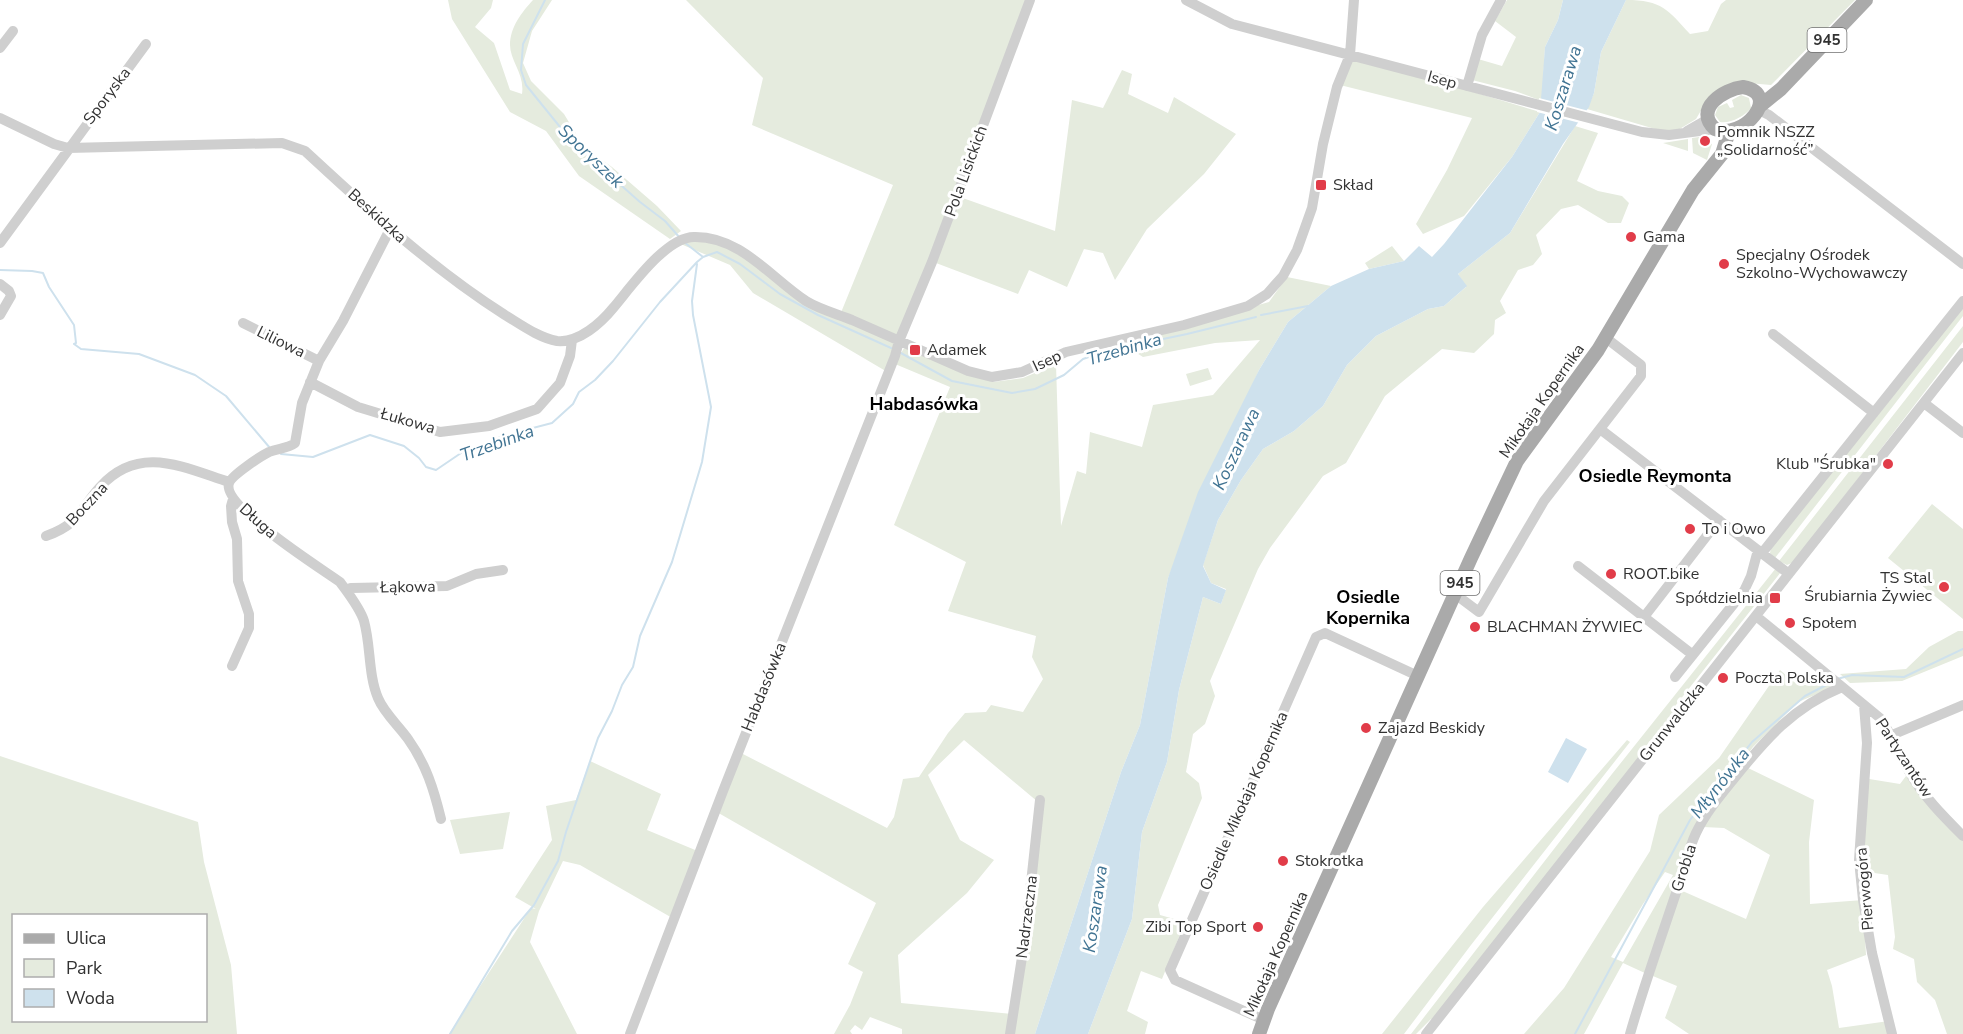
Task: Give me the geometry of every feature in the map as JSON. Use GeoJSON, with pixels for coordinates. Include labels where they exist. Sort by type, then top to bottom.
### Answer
{"type":"FeatureCollection","features":[{"type":"Feature","properties":{"kind":"main road","name":"945"},"geometry":{"type":"LineString","coordinates":[[1758,103],[1752,90],[1743,87],[1725,93],[1711,103],[1708,110],[1717,127],[1753,119],[1758,103],[1788,81],[1866,0]]}},
{"type":"Feature","properties":{"kind":"main road","name":"Mikołaja Kopernika"},"geometry":{"type":"LineString","coordinates":[[1259,1034],[1418,676],[1517,461],[1606,338],[1693,190],[1722,154],[1717,127]]}},
{"type":"Feature","properties":{"kind":"street","name":"Pola Lisickich"},"geometry":{"type":"LineString","coordinates":[[899,341],[932,262],[1030,0]]}},
{"type":"Feature","properties":{"kind":"street"},"geometry":{"type":"LineString","coordinates":[[1186,0],[1232,24],[1350,56]]}},
{"type":"Feature","properties":{"kind":"street","name":"Isep"},"geometry":{"type":"LineString","coordinates":[[572,340],[605,318],[657,258],[680,240],[706,238],[742,250],[807,302],[968,371],[992,377],[1022,372],[1075,350],[1184,325],[1248,306],[1267,294],[1283,276],[1297,250],[1312,208],[1323,144],[1337,87],[1350,56],[1354,0]]}},
{"type":"Feature","properties":{"kind":"street"},"geometry":{"type":"LineString","coordinates":[[1467,86],[1482,35],[1501,0]]}},
{"type":"Feature","properties":{"kind":"street"},"geometry":{"type":"LineString","coordinates":[[0,48],[14,31]]}},
{"type":"Feature","properties":{"kind":"street","name":"Sporyska"},"geometry":{"type":"LineString","coordinates":[[0,243],[146,44]]}},
{"type":"Feature","properties":{"kind":"street","name":"Isep"},"geometry":{"type":"LineString","coordinates":[[1350,56],[1654,134],[1673,135],[1717,127]]}},
{"type":"Feature","properties":{"kind":"street"},"geometry":{"type":"LineString","coordinates":[[1758,103],[1769,116],[1963,264]]}},
{"type":"Feature","properties":{"kind":"street","name":"Beskidzka"},"geometry":{"type":"LineString","coordinates":[[0,117],[54,144],[68,148],[282,143],[305,151],[392,231],[464,289],[528,329],[556,341],[572,340]]}},
{"type":"Feature","properties":{"kind":"street"},"geometry":{"type":"LineString","coordinates":[[229,482],[273,451],[295,443],[302,402],[319,361],[343,321],[387,235],[392,231]]}},
{"type":"Feature","properties":{"kind":"street"},"geometry":{"type":"LineString","coordinates":[[0,284],[9,291],[11,296],[0,315]]}},
{"type":"Feature","properties":{"kind":"street"},"geometry":{"type":"LineString","coordinates":[[1675,677],[1743,591],[1760,552],[1963,301]]}},
{"type":"Feature","properties":{"kind":"street","name":"Liliowa"},"geometry":{"type":"LineString","coordinates":[[243,323],[319,361]]}},
{"type":"Feature","properties":{"kind":"street"},"geometry":{"type":"LineString","coordinates":[[1773,333],[1874,413]]}},
{"type":"Feature","properties":{"kind":"street"},"geometry":{"type":"LineString","coordinates":[[1455,594],[1479,612],[1544,501],[1641,376],[1641,365],[1606,338]]}},
{"type":"Feature","properties":{"kind":"street","name":"Łukowa"},"geometry":{"type":"LineString","coordinates":[[310,382],[358,407],[440,432],[489,426],[537,409],[560,383],[570,356],[572,340]]}},
{"type":"Feature","properties":{"kind":"street","name":"Habdasówka"},"geometry":{"type":"LineString","coordinates":[[630,1034],[899,341]]}},
{"type":"Feature","properties":{"kind":"street","name":"Grunwaldzka"},"geometry":{"type":"LineString","coordinates":[[1426,1034],[1963,353]]}},
{"type":"Feature","properties":{"kind":"street"},"geometry":{"type":"LineString","coordinates":[[1924,403],[1963,433]]}},
{"type":"Feature","properties":{"kind":"street"},"geometry":{"type":"LineString","coordinates":[[1600,429],[1789,574]]}},
{"type":"Feature","properties":{"kind":"street","name":"Boczna"},"geometry":{"type":"LineString","coordinates":[[46,536],[61,531],[80,516],[100,487],[127,465],[164,461],[229,482]]}},
{"type":"Feature","properties":{"kind":"street","name":"Długa"},"geometry":{"type":"LineString","coordinates":[[229,482],[228,491],[233,499],[275,537],[340,582],[346,590],[363,619],[370,650],[373,685],[379,701],[422,760],[432,782],[441,819]]}},
{"type":"Feature","properties":{"kind":"street"},"geometry":{"type":"LineString","coordinates":[[232,666],[249,628],[249,614],[238,581],[237,539],[231,522],[233,499]]}},
{"type":"Feature","properties":{"kind":"street"},"geometry":{"type":"LineString","coordinates":[[1644,617],[1719,520]]}},
{"type":"Feature","properties":{"kind":"street"},"geometry":{"type":"LineString","coordinates":[[1578,566],[1693,655]]}},
{"type":"Feature","properties":{"kind":"street","name":"Łąkowa"},"geometry":{"type":"LineString","coordinates":[[346,590],[351,588],[447,586],[476,574],[503,570]]}},
{"type":"Feature","properties":{"kind":"street","name":"Partyzantów"},"geometry":{"type":"LineString","coordinates":[[1756,616],[1880,717],[1892,735],[1909,772],[1942,815],[1963,836]]}},
{"type":"Feature","properties":{"kind":"street","name":"Osiedle Mikołaja Kopernika"},"geometry":{"type":"LineString","coordinates":[[1264,1020],[1175,980],[1170,970],[1311,647],[1316,637],[1325,633],[1418,676]]}},
{"type":"Feature","properties":{"kind":"street","name":"Grobla"},"geometry":{"type":"LineString","coordinates":[[1630,1034],[1696,832],[1753,753],[1791,716],[1818,697],[1842,687]]}},
{"type":"Feature","properties":{"kind":"street","name":"Pierwogóra"},"geometry":{"type":"LineString","coordinates":[[1864,705],[1867,743],[1859,860],[1872,953],[1892,1034]]}},
{"type":"Feature","properties":{"kind":"street"},"geometry":{"type":"LineString","coordinates":[[1892,735],[1963,705]]}},
{"type":"Feature","properties":{"kind":"street","name":"Nadrzeczna"},"geometry":{"type":"LineString","coordinates":[[1010,1034],[1023,949],[1040,800]]}},
{"type":"Feature","properties":{"kind":"green space"},"geometry":{"type":"Polygon","coordinates":[[[448,0],[493,0],[491,8],[475,27],[494,43],[510,90],[522,94],[521,80],[510,45],[512,32],[521,15],[533,0],[552,0],[532,31],[523,63],[531,81],[564,114],[584,147],[612,167],[657,206],[681,231],[670,239],[579,176],[546,131],[510,112],[452,19],[448,0]]]}},
{"type":"Feature","properties":{"kind":"green space"},"geometry":{"type":"Polygon","coordinates":[[[686,0],[1026,0],[960,197],[1055,231],[1072,100],[1103,108],[1122,70],[1132,74],[1128,94],[1168,113],[1174,97],[1236,134],[1204,174],[1147,229],[1115,280],[1103,253],[1084,249],[1067,287],[1029,270],[1018,294],[936,263],[889,373],[753,293],[730,265],[676,242],[720,241],[807,302],[840,315],[893,185],[752,125],[763,78],[686,0]]]}},
{"type":"Feature","properties":{"kind":"green space"},"geometry":{"type":"Polygon","coordinates":[[[1507,0],[1563,0],[1558,20],[1545,47],[1542,101],[1515,91],[1472,80],[1478,59],[1502,66],[1516,37],[1495,21],[1507,0]]]}},
{"type":"Feature","properties":{"kind":"green space"},"geometry":{"type":"Polygon","coordinates":[[[1626,0],[1656,4],[1670,13],[1690,34],[1708,31],[1721,4],[1726,0],[1855,0],[1771,85],[1748,83],[1706,102],[1696,119],[1678,130],[1662,131],[1587,109],[1594,93],[1601,52],[1626,0]]]}},
{"type":"Feature","properties":{"kind":"green space"},"geometry":{"type":"Polygon","coordinates":[[[1350,55],[1540,112],[1512,157],[1464,216],[1423,234],[1416,224],[1447,170],[1472,118],[1344,86],[1337,87],[1350,55]]]}},
{"type":"Feature","properties":{"kind":"green space"},"geometry":{"type":"Polygon","coordinates":[[[1741,95],[1749,98],[1751,108],[1737,119],[1720,122],[1715,115],[1718,107],[1727,103],[1730,108],[1734,107],[1732,100],[1741,95]]]}},
{"type":"Feature","properties":{"kind":"green space"},"geometry":{"type":"Polygon","coordinates":[[[1575,126],[1598,133],[1577,181],[1598,191],[1622,196],[1629,203],[1621,223],[1608,223],[1578,205],[1561,209],[1536,235],[1542,254],[1533,265],[1518,270],[1500,301],[1506,313],[1495,320],[1494,334],[1474,353],[1442,349],[1385,396],[1346,463],[1323,476],[1270,548],[1258,569],[1210,681],[1215,696],[1205,724],[1193,734],[1186,772],[1199,783],[1202,798],[1158,905],[1160,915],[1185,922],[1162,979],[1141,971],[1127,1011],[1148,1022],[1145,1034],[1088,1034],[1132,919],[1142,832],[1167,762],[1179,690],[1203,597],[1221,604],[1226,589],[1211,583],[1203,565],[1218,520],[1241,480],[1263,449],[1294,431],[1323,406],[1347,365],[1376,336],[1428,309],[1444,306],[1466,287],[1458,274],[1510,233],[1575,126]]]}},
{"type":"Feature","properties":{"kind":"green space"},"geometry":{"type":"Polygon","coordinates":[[[1699,137],[1712,144],[1707,160],[1693,153],[1692,138],[1699,137]]]}},
{"type":"Feature","properties":{"kind":"green space"},"geometry":{"type":"Polygon","coordinates":[[[1688,139],[1688,151],[1663,143],[1688,139]]]}},
{"type":"Feature","properties":{"kind":"green space"},"geometry":{"type":"Polygon","coordinates":[[[1392,246],[1404,261],[1369,269],[1365,263],[1392,246]]]}},
{"type":"Feature","properties":{"kind":"green space"},"geometry":{"type":"Polygon","coordinates":[[[1287,277],[1331,286],[1288,322],[1259,370],[1168,578],[1140,725],[1121,772],[1035,1034],[1013,1034],[1038,802],[964,740],[928,775],[960,840],[994,860],[967,893],[898,955],[901,1003],[1012,1014],[1008,1034],[902,1034],[902,1029],[870,1017],[862,1030],[855,1025],[850,1031],[852,1034],[834,1034],[850,1005],[863,972],[848,964],[876,903],[715,811],[741,753],[887,828],[894,817],[903,779],[919,777],[948,733],[965,713],[986,712],[991,705],[1023,712],[1043,679],[1032,657],[1036,636],[948,611],[966,562],[894,525],[950,387],[895,364],[904,348],[993,382],[1023,378],[1056,364],[1061,526],[1077,471],[1086,474],[1090,432],[1142,447],[1153,405],[1213,395],[1260,340],[1215,343],[1143,357],[1132,350],[1132,341],[1269,302],[1287,277]]]}},
{"type":"Feature","properties":{"kind":"green space"},"geometry":{"type":"Polygon","coordinates":[[[1963,307],[1963,316],[1775,558],[1770,553],[1771,548],[1963,307]]]}},
{"type":"Feature","properties":{"kind":"green space"},"geometry":{"type":"Polygon","coordinates":[[[1963,326],[1963,342],[1794,562],[1787,565],[1779,561],[1963,326]]]}},
{"type":"Feature","properties":{"kind":"green space"},"geometry":{"type":"Polygon","coordinates":[[[1208,368],[1212,379],[1190,386],[1186,374],[1208,368]]]}},
{"type":"Feature","properties":{"kind":"green space","name":"TS Stal Śrubiarnia Żywiec"},"geometry":{"type":"Polygon","coordinates":[[[1932,504],[1963,529],[1963,619],[1888,558],[1932,504]]]}},
{"type":"Feature","properties":{"kind":"green space"},"geometry":{"type":"Polygon","coordinates":[[[1776,568],[1781,572],[1434,1020],[1431,1019],[1416,1034],[1411,1034],[1612,774],[1776,568]]]}},
{"type":"Feature","properties":{"kind":"green space"},"geometry":{"type":"Polygon","coordinates":[[[1958,631],[1963,631],[1963,656],[1902,681],[1850,683],[1840,674],[1906,669],[1929,647],[1958,631]]]}},
{"type":"Feature","properties":{"kind":"green space"},"geometry":{"type":"Polygon","coordinates":[[[1780,670],[1799,684],[1807,685],[1820,679],[1825,680],[1832,688],[1798,702],[1753,747],[1711,803],[1647,974],[1623,963],[1584,1034],[1524,1034],[1564,988],[1650,851],[1659,815],[1719,758],[1780,670]],[[1665,872],[1611,957],[1623,962],[1673,875],[1665,872]]]}},
{"type":"Feature","properties":{"kind":"green space"},"geometry":{"type":"Polygon","coordinates":[[[1627,740],[1630,742],[1404,1034],[1382,1034],[1483,907],[1627,740]]]}},
{"type":"Feature","properties":{"kind":"green space"},"geometry":{"type":"Polygon","coordinates":[[[0,756],[198,822],[204,862],[231,965],[237,1034],[0,1034],[0,756]]]}},
{"type":"Feature","properties":{"kind":"green space"},"geometry":{"type":"Polygon","coordinates":[[[590,761],[661,794],[647,830],[700,852],[674,919],[580,865],[563,861],[539,911],[530,942],[577,1034],[449,1034],[531,908],[536,909],[515,897],[552,840],[546,806],[576,800],[590,761]]]}},
{"type":"Feature","properties":{"kind":"green space"},"geometry":{"type":"Polygon","coordinates":[[[1746,767],[1814,800],[1809,842],[1810,904],[1863,900],[1866,955],[1827,970],[1839,1028],[1889,1021],[1892,1034],[1689,1034],[1665,1018],[1677,986],[1648,974],[1678,889],[1746,919],[1770,855],[1724,828],[1703,827],[1746,767]]]}},
{"type":"Feature","properties":{"kind":"green space"},"geometry":{"type":"Polygon","coordinates":[[[1909,772],[1963,836],[1963,1034],[1947,1034],[1935,1000],[1917,982],[1914,959],[1893,949],[1895,937],[1888,875],[1861,871],[1863,778],[1900,784],[1909,772]]]}},
{"type":"Feature","properties":{"kind":"green space"},"geometry":{"type":"Polygon","coordinates":[[[510,812],[503,849],[460,854],[450,820],[510,812]]]}},
{"type":"Feature","properties":{"kind":"water","name":"Koszarawa"},"geometry":{"type":"Polygon","coordinates":[[[1563,0],[1626,0],[1601,52],[1594,93],[1589,107],[1563,144],[1510,233],[1458,274],[1467,286],[1444,306],[1428,309],[1376,336],[1347,365],[1323,406],[1294,431],[1263,449],[1241,480],[1218,520],[1203,566],[1211,583],[1226,590],[1221,604],[1203,597],[1179,690],[1167,762],[1142,832],[1132,919],[1088,1034],[1035,1034],[1121,772],[1140,725],[1168,578],[1198,492],[1259,370],[1288,322],[1331,286],[1369,269],[1404,261],[1419,246],[1432,257],[1444,244],[1512,157],[1540,112],[1545,47],[1558,20],[1563,0]]]}},
{"type":"Feature","properties":{"kind":"water"},"geometry":{"type":"Polygon","coordinates":[[[1566,738],[1587,749],[1568,783],[1548,772],[1566,738]]]}},
{"type":"Feature","properties":{"kind":"pier"},"geometry":{"type":"Polygon","coordinates":[[[1539,98],[1589,111],[1580,123],[1537,112],[1539,98]]]}},
{"type":"Feature","properties":{"kind":"waterway","name":"Sporyszek"},"geometry":{"type":"LineString","coordinates":[[545,0],[523,44],[521,70],[526,85],[573,143],[665,221],[680,238]]}},
{"type":"Feature","properties":{"kind":"waterway","name":"Sporyszek"},"geometry":{"type":"LineString","coordinates":[[684,242],[703,257]]}},
{"type":"Feature","properties":{"kind":"waterway","name":"Trzebinka"},"geometry":{"type":"LineString","coordinates":[[281,454],[313,457],[370,435],[404,446],[426,467],[436,470],[464,451],[477,449],[502,436],[552,423],[573,404],[579,392],[595,380],[613,361],[660,302],[697,262],[717,252],[740,264],[780,294],[818,315],[891,348]]}},
{"type":"Feature","properties":{"kind":"waterway"},"geometry":{"type":"LineString","coordinates":[[450,1034],[512,931],[534,905],[558,861],[598,738],[622,685],[633,667],[640,636],[672,562],[702,462],[711,407],[693,315],[692,301],[697,264]]}},
{"type":"Feature","properties":{"kind":"waterway","name":"Trzebinka"},"geometry":{"type":"LineString","coordinates":[[0,270],[43,273],[49,287],[74,325],[76,343],[74,344],[81,349],[139,354],[195,375],[226,396],[270,448]]}},
{"type":"Feature","properties":{"kind":"waterway","name":"Trzebinka"},"geometry":{"type":"LineString","coordinates":[[1261,315],[1308,306]]}},
{"type":"Feature","properties":{"kind":"waterway","name":"Trzebinka"},"geometry":{"type":"LineString","coordinates":[[899,352],[952,381],[1012,393],[1035,389],[1064,375],[1083,359],[1106,351],[1256,317]]}},
{"type":"Feature","properties":{"kind":"waterway","name":"Młynówka"},"geometry":{"type":"LineString","coordinates":[[1837,679],[1852,675],[1904,677],[1963,649]]}},
{"type":"Feature","properties":{"kind":"waterway","name":"Młynówka"},"geometry":{"type":"LineString","coordinates":[[1575,1034],[1690,820],[1752,742],[1805,696],[1830,683]]}},
{"type":"Feature","properties":{"kind":"place","name":"Pomnik NSZZ „Solidarność”"},"geometry":{"type":"Point","coordinates":[1705,141]}},
{"type":"Feature","properties":{"kind":"place","name":"Skład"},"geometry":{"type":"Point","coordinates":[1321,185]}},
{"type":"Feature","properties":{"kind":"place","name":"Gama"},"geometry":{"type":"Point","coordinates":[1631,237]}},
{"type":"Feature","properties":{"kind":"place","name":"Specjalny Ośrodek Szkolno-Wychowawczy"},"geometry":{"type":"Point","coordinates":[1724,264]}},
{"type":"Feature","properties":{"kind":"place","name":"Adamek"},"geometry":{"type":"Point","coordinates":[915,350]}},
{"type":"Feature","properties":{"kind":"place","name":"Klub \"Śrubka\""},"geometry":{"type":"Point","coordinates":[1888,464]}},
{"type":"Feature","properties":{"kind":"place","name":"To i Owo"},"geometry":{"type":"Point","coordinates":[1690,529]}},
{"type":"Feature","properties":{"kind":"place","name":"ROOT.bike"},"geometry":{"type":"Point","coordinates":[1611,574]}},
{"type":"Feature","properties":{"kind":"place","name":"TS Stal Śrubiarnia Żywiec"},"geometry":{"type":"Point","coordinates":[1944,587]}},
{"type":"Feature","properties":{"kind":"place","name":"Spółdzielnia"},"geometry":{"type":"Point","coordinates":[1775,598]}},
{"type":"Feature","properties":{"kind":"place","name":"Społem"},"geometry":{"type":"Point","coordinates":[1790,623]}},
{"type":"Feature","properties":{"kind":"place","name":"BLACHMAN ŻYWIEC"},"geometry":{"type":"Point","coordinates":[1475,627]}},
{"type":"Feature","properties":{"kind":"place","name":"Poczta Polska"},"geometry":{"type":"Point","coordinates":[1723,678]}},
{"type":"Feature","properties":{"kind":"place","name":"Zajazd Beskidy"},"geometry":{"type":"Point","coordinates":[1366,728]}},
{"type":"Feature","properties":{"kind":"place","name":"Stokrotka"},"geometry":{"type":"Point","coordinates":[1283,861]}},
{"type":"Feature","properties":{"kind":"place","name":"Zibi Top Sport"},"geometry":{"type":"Point","coordinates":[1258,927]}},
{"type":"Feature","properties":{"kind":"district","name":"Habdasówka"},"geometry":{"type":"Point","coordinates":[924,404]}},
{"type":"Feature","properties":{"kind":"district","name":"Osiedle Reymonta"},"geometry":{"type":"Point","coordinates":[1655,476]}},
{"type":"Feature","properties":{"kind":"district","name":"Osiedle Kopernika"},"geometry":{"type":"Point","coordinates":[1368,607]}}]}
